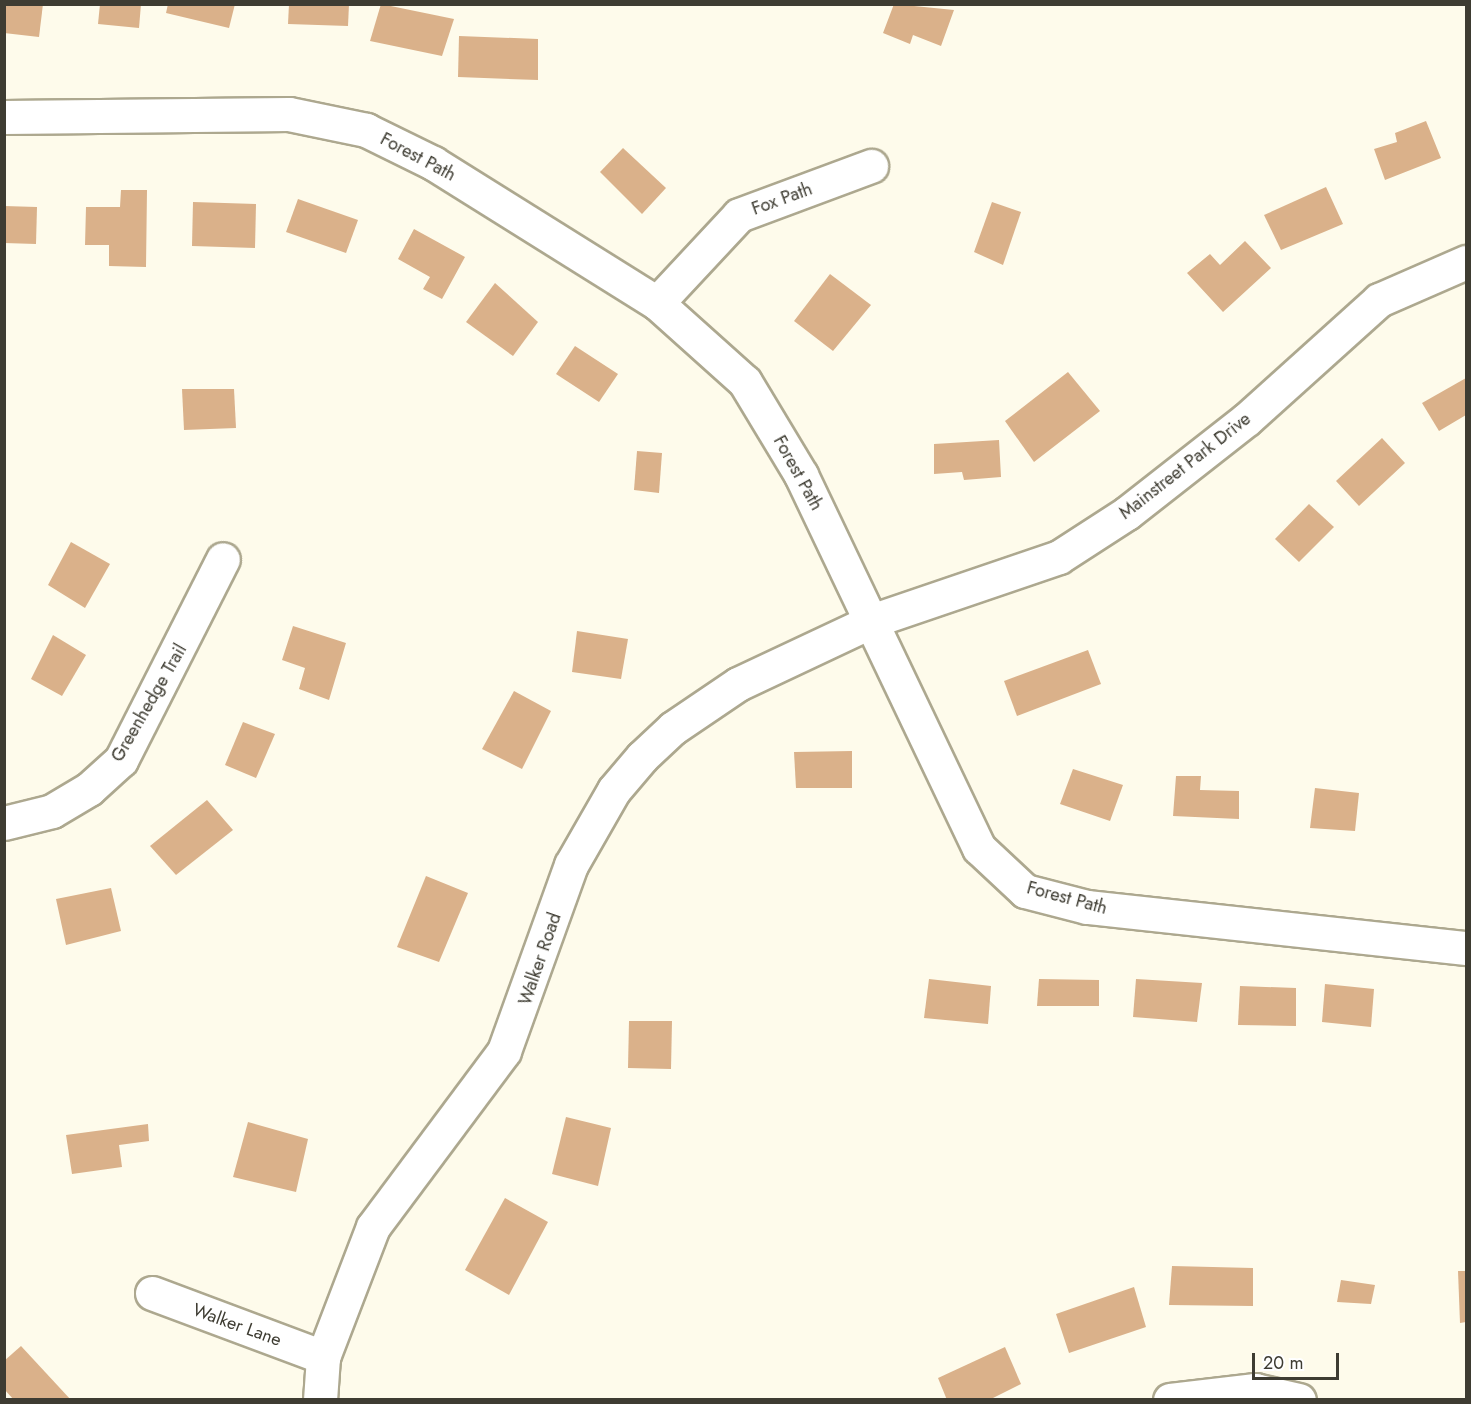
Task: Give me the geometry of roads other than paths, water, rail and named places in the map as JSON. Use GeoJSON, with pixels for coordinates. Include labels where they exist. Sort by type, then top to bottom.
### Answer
{"type":"FeatureCollection","features":[{"type":"Feature","properties":{"kind":"street","name":"Forest Path"},"geometry":{"type":"LineString","coordinates":[[4,117],[289,114],[366,130],[433,163],[657,303],[745,382],[801,475],[874,620],[925,742],[979,848],[1025,891],[1099,909],[1467,948]]}},
{"type":"Feature","properties":{"kind":"street","name":"Fox Path"},"geometry":{"type":"LineString","coordinates":[[657,303],[740,215],[871,166]]}},
{"type":"Feature","properties":{"kind":"street","name":"Mainstreet Park Drive"},"geometry":{"type":"LineString","coordinates":[[874,620],[1059,557],[1127,513],[1238,426],[1379,300],[1467,262]]}},
{"type":"Feature","properties":{"kind":"street","name":"Greenhedge Trail"},"geometry":{"type":"LineString","coordinates":[[4,823],[52,811],[89,789],[121,760],[224,559]]}},
{"type":"Feature","properties":{"kind":"street","name":"Walker Road"},"geometry":{"type":"LineString","coordinates":[[320,1400],[322,1357],[373,1227],[504,1051],[571,865],[614,790],[673,728],[738,684],[874,620]]}},
{"type":"Feature","properties":{"kind":"street","name":"Walker Lane"},"geometry":{"type":"LineString","coordinates":[[152,1293],[322,1357]]}},
{"type":"Feature","properties":{"kind":"street"},"geometry":{"type":"LineString","coordinates":[[1170,1400],[1255,1390],[1299,1400]]}}]}
